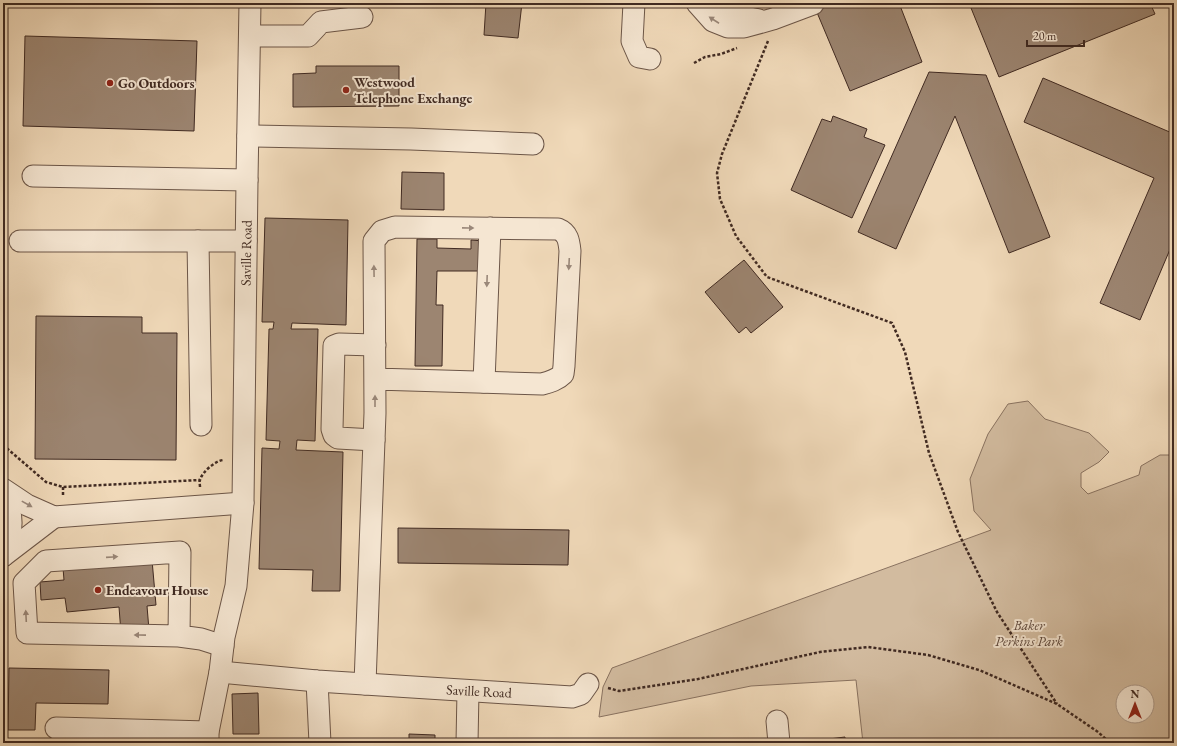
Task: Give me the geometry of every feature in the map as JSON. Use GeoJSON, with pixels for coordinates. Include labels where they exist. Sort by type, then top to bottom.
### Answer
{"type":"FeatureCollection","features":[{"type":"Feature","properties":{"kind":"street","name":"Saville Road"},"geometry":{"type":"LineString","coordinates":[[208,738],[220,672],[223,646],[236,586],[243,503],[250,3]]}},
{"type":"Feature","properties":{"kind":"street"},"geometry":{"type":"LineString","coordinates":[[634,3],[632,41],[639,57],[650,59]]}},
{"type":"Feature","properties":{"kind":"street"},"geometry":{"type":"LineString","coordinates":[[697,3],[713,21],[728,27],[744,27],[813,4]]}},
{"type":"Feature","properties":{"kind":"street"},"geometry":{"type":"LineString","coordinates":[[720,3],[723,7],[734,14],[768,20]]}},
{"type":"Feature","properties":{"kind":"street"},"geometry":{"type":"LineString","coordinates":[[250,36],[308,36],[321,22],[362,17]]}},
{"type":"Feature","properties":{"kind":"street"},"geometry":{"type":"LineString","coordinates":[[248,136],[410,139],[533,144]]}},
{"type":"Feature","properties":{"kind":"street"},"geometry":{"type":"LineString","coordinates":[[34,176],[247,180]]}},
{"type":"Feature","properties":{"kind":"street"},"geometry":{"type":"LineString","coordinates":[[365,684],[374,440],[374,241],[377,236],[388,228],[396,227],[558,229],[563,231],[566,235],[570,251],[563,374],[550,382],[542,384],[375,379]]}},
{"type":"Feature","properties":{"kind":"street"},"geometry":{"type":"LineString","coordinates":[[484,382],[490,228]]}},
{"type":"Feature","properties":{"kind":"street"},"geometry":{"type":"LineString","coordinates":[[198,240],[201,425]]}},
{"type":"Feature","properties":{"kind":"street"},"geometry":{"type":"LineString","coordinates":[[20,241],[246,240]]}},
{"type":"Feature","properties":{"kind":"street"},"geometry":{"type":"LineString","coordinates":[[374,440],[338,438],[334,435],[332,428],[334,346],[339,344],[375,345]]}},
{"type":"Feature","properties":{"kind":"street"},"geometry":{"type":"LineString","coordinates":[[3,489],[28,505],[54,517],[243,503]]}},
{"type":"Feature","properties":{"kind":"street"},"geometry":{"type":"LineString","coordinates":[[3,495],[7,501],[11,520],[10,538],[3,556]]}},
{"type":"Feature","properties":{"kind":"street"},"geometry":{"type":"LineString","coordinates":[[3,556],[54,517]]}},
{"type":"Feature","properties":{"kind":"street"},"geometry":{"type":"LineString","coordinates":[[179,636],[180,552],[46,561],[24,583],[27,633],[179,636],[201,639],[223,646]]}},
{"type":"Feature","properties":{"kind":"street","name":"Saville Road"},"geometry":{"type":"LineString","coordinates":[[220,672],[317,681],[572,697],[581,694],[588,684]]}},
{"type":"Feature","properties":{"kind":"street"},"geometry":{"type":"LineString","coordinates":[[317,681],[320,743]]}},
{"type":"Feature","properties":{"kind":"street"},"geometry":{"type":"LineString","coordinates":[[467,743],[468,690]]}},
{"type":"Feature","properties":{"kind":"street"},"geometry":{"type":"LineString","coordinates":[[777,721],[779,743]]}},
{"type":"Feature","properties":{"kind":"street"},"geometry":{"type":"LineString","coordinates":[[56,728],[208,738]]}},
{"type":"Feature","properties":{"kind":"path"},"geometry":{"type":"LineString","coordinates":[[768,20],[771,33],[722,154],[717,173],[720,199],[736,236],[767,277],[892,323],[905,352],[929,453],[958,532],[997,612],[1057,704]]}},
{"type":"Feature","properties":{"kind":"path"},"geometry":{"type":"LineString","coordinates":[[3,445],[46,482],[63,487],[200,480],[210,466],[221,460],[227,460]]}},
{"type":"Feature","properties":{"kind":"path"},"geometry":{"type":"LineString","coordinates":[[588,684],[619,690],[698,680],[820,652],[868,647],[928,655],[972,668],[1057,704],[1098,732],[1110,743]]}},
{"type":"Feature","properties":{"kind":"green space","name":"Baker Perkins Park"},"geometry":{"type":"Polygon","coordinates":[[[1028,401],[1045,419],[1089,433],[1109,452],[1099,462],[1081,473],[1081,487],[1088,494],[1139,475],[1141,466],[1160,455],[1174,455],[1174,743],[863,743],[856,680],[751,686],[599,717],[603,687],[612,668],[991,530],[974,511],[970,479],[988,434],[1008,404],[1028,401]]]}},
{"type":"Feature","properties":{"kind":"building"},"geometry":{"type":"Polygon","coordinates":[[[486,3],[522,3],[518,38],[484,35],[486,3]]]}},
{"type":"Feature","properties":{"kind":"building"},"geometry":{"type":"Polygon","coordinates":[[[813,3],[899,3],[922,62],[850,91],[813,3]]]}},
{"type":"Feature","properties":{"kind":"building"},"geometry":{"type":"Polygon","coordinates":[[[969,3],[1150,3],[1155,14],[999,77],[969,3]]]}},
{"type":"Feature","properties":{"kind":"building","name":"Go Outdoors"},"geometry":{"type":"Polygon","coordinates":[[[25,36],[197,41],[194,131],[23,126],[25,36]]]}},
{"type":"Feature","properties":{"kind":"building","name":"Westwood Telephone Exchange"},"geometry":{"type":"Polygon","coordinates":[[[316,66],[399,66],[399,106],[293,107],[293,74],[316,73],[316,66]]]}},
{"type":"Feature","properties":{"kind":"building"},"geometry":{"type":"Polygon","coordinates":[[[929,72],[986,75],[1050,237],[1009,253],[955,116],[896,249],[858,232],[929,72]]]}},
{"type":"Feature","properties":{"kind":"building"},"geometry":{"type":"Polygon","coordinates":[[[1043,78],[1172,133],[1174,127],[1174,240],[1140,320],[1100,303],[1154,178],[1024,122],[1043,78]]]}},
{"type":"Feature","properties":{"kind":"building"},"geometry":{"type":"Polygon","coordinates":[[[833,116],[867,129],[864,137],[885,145],[852,218],[791,190],[822,119],[831,122],[833,116]]]}},
{"type":"Feature","properties":{"kind":"building"},"geometry":{"type":"Polygon","coordinates":[[[402,172],[444,173],[444,210],[401,209],[402,172]]]}},
{"type":"Feature","properties":{"kind":"building"},"geometry":{"type":"Polygon","coordinates":[[[265,218],[348,220],[346,325],[292,323],[291,329],[318,329],[315,441],[297,440],[296,450],[343,452],[340,591],[312,591],[313,570],[259,569],[262,448],[279,449],[280,441],[266,440],[269,329],[273,329],[274,322],[262,322],[265,218]]]}},
{"type":"Feature","properties":{"kind":"building"},"geometry":{"type":"Polygon","coordinates":[[[417,239],[437,239],[437,248],[471,249],[471,240],[484,241],[484,271],[437,271],[436,305],[443,305],[442,366],[415,366],[417,239]]]}},
{"type":"Feature","properties":{"kind":"building"},"geometry":{"type":"Polygon","coordinates":[[[744,260],[783,307],[751,333],[746,327],[739,333],[705,292],[744,260]]]}},
{"type":"Feature","properties":{"kind":"building"},"geometry":{"type":"Polygon","coordinates":[[[36,316],[142,317],[142,333],[177,333],[176,460],[35,459],[36,316]]]}},
{"type":"Feature","properties":{"kind":"building"},"geometry":{"type":"Polygon","coordinates":[[[398,528],[569,530],[568,565],[398,563],[398,528]]]}},
{"type":"Feature","properties":{"kind":"building","name":"Endeavour House"},"geometry":{"type":"Polygon","coordinates":[[[152,560],[156,605],[147,606],[149,630],[121,633],[119,607],[67,612],[65,598],[41,600],[40,582],[64,580],[63,568],[152,560]]]}},
{"type":"Feature","properties":{"kind":"building"},"geometry":{"type":"Polygon","coordinates":[[[9,668],[109,670],[108,704],[36,703],[35,730],[8,730],[9,668]]]}},
{"type":"Feature","properties":{"kind":"building"},"geometry":{"type":"Polygon","coordinates":[[[258,693],[259,734],[233,734],[232,694],[258,693]]]}},
{"type":"Feature","properties":{"kind":"building"},"geometry":{"type":"Polygon","coordinates":[[[409,734],[435,735],[435,743],[409,743],[409,734]]]}},
{"type":"Feature","properties":{"kind":"building"},"geometry":{"type":"Polygon","coordinates":[[[845,737],[845,743],[822,743],[821,740],[845,737]]]}},
{"type":"Feature","properties":{"kind":"place","name":"Go Outdoors"},"geometry":{"type":"Point","coordinates":[110,83]}},
{"type":"Feature","properties":{"kind":"place","name":"Westwood Telephone Exchange"},"geometry":{"type":"Point","coordinates":[346,90]}},
{"type":"Feature","properties":{"kind":"place","name":"Endeavour House"},"geometry":{"type":"Point","coordinates":[98,590]}}]}
